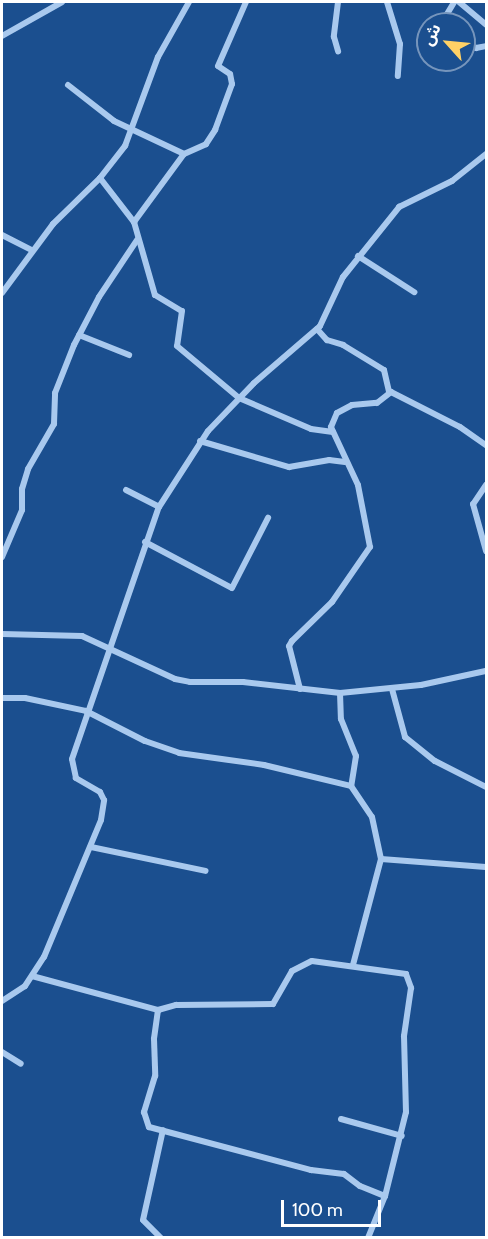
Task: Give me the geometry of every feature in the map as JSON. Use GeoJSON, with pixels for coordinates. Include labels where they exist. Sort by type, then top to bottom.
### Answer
{"type":"FeatureCollection","features":[{"type":"Feature","properties":{"kind":"street"},"geometry":{"type":"LineString","coordinates":[[2,36],[62,2]]}},
{"type":"Feature","properties":{"kind":"street"},"geometry":{"type":"LineString","coordinates":[[2,293],[32,250],[66,209],[100,178],[133,131],[161,49],[189,2]]}},
{"type":"Feature","properties":{"kind":"street"},"geometry":{"type":"LineString","coordinates":[[134,222],[184,154],[210,140],[231,95],[230,74],[218,66],[246,2]]}},
{"type":"Feature","properties":{"kind":"street"},"geometry":{"type":"LineString","coordinates":[[338,2],[334,37],[338,51]]}},
{"type":"Feature","properties":{"kind":"street"},"geometry":{"type":"LineString","coordinates":[[387,2],[400,44],[398,76]]}},
{"type":"Feature","properties":{"kind":"street"},"geometry":{"type":"LineString","coordinates":[[459,2],[486,25]]}},
{"type":"Feature","properties":{"kind":"street"},"geometry":{"type":"LineString","coordinates":[[68,85],[97,110],[133,131],[184,154]]}},
{"type":"Feature","properties":{"kind":"street"},"geometry":{"type":"LineString","coordinates":[[2,998],[25,986],[32,976],[57,931],[101,820],[104,800],[100,792],[76,778],[71,767],[86,711],[159,507],[200,441],[239,398],[317,329],[358,256],[408,200],[452,181],[486,157]]}},
{"type":"Feature","properties":{"kind":"street"},"geometry":{"type":"LineString","coordinates":[[100,178],[134,222],[137,240],[155,295],[182,311],[177,346],[239,398],[310,429],[333,432]]}},
{"type":"Feature","properties":{"kind":"street"},"geometry":{"type":"LineString","coordinates":[[2,235],[32,250]]}},
{"type":"Feature","properties":{"kind":"street"},"geometry":{"type":"LineString","coordinates":[[2,557],[22,510],[22,489],[28,469],[54,424],[55,393],[79,335],[137,240]]}},
{"type":"Feature","properties":{"kind":"street"},"geometry":{"type":"LineString","coordinates":[[358,256],[414,291]]}},
{"type":"Feature","properties":{"kind":"street"},"geometry":{"type":"LineString","coordinates":[[317,329],[329,341],[343,345],[381,367],[388,380],[389,392]]}},
{"type":"Feature","properties":{"kind":"street"},"geometry":{"type":"LineString","coordinates":[[79,335],[129,355]]}},
{"type":"Feature","properties":{"kind":"street"},"geometry":{"type":"LineString","coordinates":[[300,689],[289,646],[292,640],[332,602],[370,548],[358,485],[345,462],[333,432],[337,413],[352,405],[377,403],[389,392]]}},
{"type":"Feature","properties":{"kind":"street"},"geometry":{"type":"LineString","coordinates":[[389,392],[460,427],[486,445]]}},
{"type":"Feature","properties":{"kind":"street"},"geometry":{"type":"LineString","coordinates":[[200,441],[289,467],[329,460],[345,462]]}},
{"type":"Feature","properties":{"kind":"street"},"geometry":{"type":"LineString","coordinates":[[486,485],[473,504],[486,551]]}},
{"type":"Feature","properties":{"kind":"street"},"geometry":{"type":"LineString","coordinates":[[126,490],[159,507]]}},
{"type":"Feature","properties":{"kind":"street"},"geometry":{"type":"LineString","coordinates":[[145,543],[232,588],[268,518]]}},
{"type":"Feature","properties":{"kind":"street"},"geometry":{"type":"LineString","coordinates":[[2,634],[61,633],[82,636],[175,679],[340,693],[392,689],[486,671]]}},
{"type":"Feature","properties":{"kind":"street"},"geometry":{"type":"LineString","coordinates":[[392,689],[405,737],[435,761],[486,787]]}},
{"type":"Feature","properties":{"kind":"street"},"geometry":{"type":"LineString","coordinates":[[340,693],[341,719],[356,756],[351,786]]}},
{"type":"Feature","properties":{"kind":"street"},"geometry":{"type":"LineString","coordinates":[[2,698],[25,698],[86,711],[164,748],[264,765],[351,786],[372,817],[380,840],[381,859],[353,965]]}},
{"type":"Feature","properties":{"kind":"street"},"geometry":{"type":"LineString","coordinates":[[91,847],[206,871]]}},
{"type":"Feature","properties":{"kind":"street"},"geometry":{"type":"LineString","coordinates":[[381,859],[486,867]]}},
{"type":"Feature","properties":{"kind":"street"},"geometry":{"type":"LineString","coordinates":[[32,976],[158,1010],[176,1005],[266,1006],[277,1002],[298,965],[312,961],[400,972],[409,980],[411,1000],[404,1052],[408,1100],[402,1136],[385,1196],[368,1238]]}},
{"type":"Feature","properties":{"kind":"street"},"geometry":{"type":"LineString","coordinates":[[158,1010],[154,1040],[155,1076],[143,1118],[149,1127],[310,1170],[344,1174],[360,1186],[385,1196]]}},
{"type":"Feature","properties":{"kind":"street"},"geometry":{"type":"LineString","coordinates":[[2,1052],[21,1064]]}},
{"type":"Feature","properties":{"kind":"street"},"geometry":{"type":"LineString","coordinates":[[341,1119],[402,1136]]}},
{"type":"Feature","properties":{"kind":"street"},"geometry":{"type":"LineString","coordinates":[[161,1238],[143,1220],[163,1130]]}}]}
